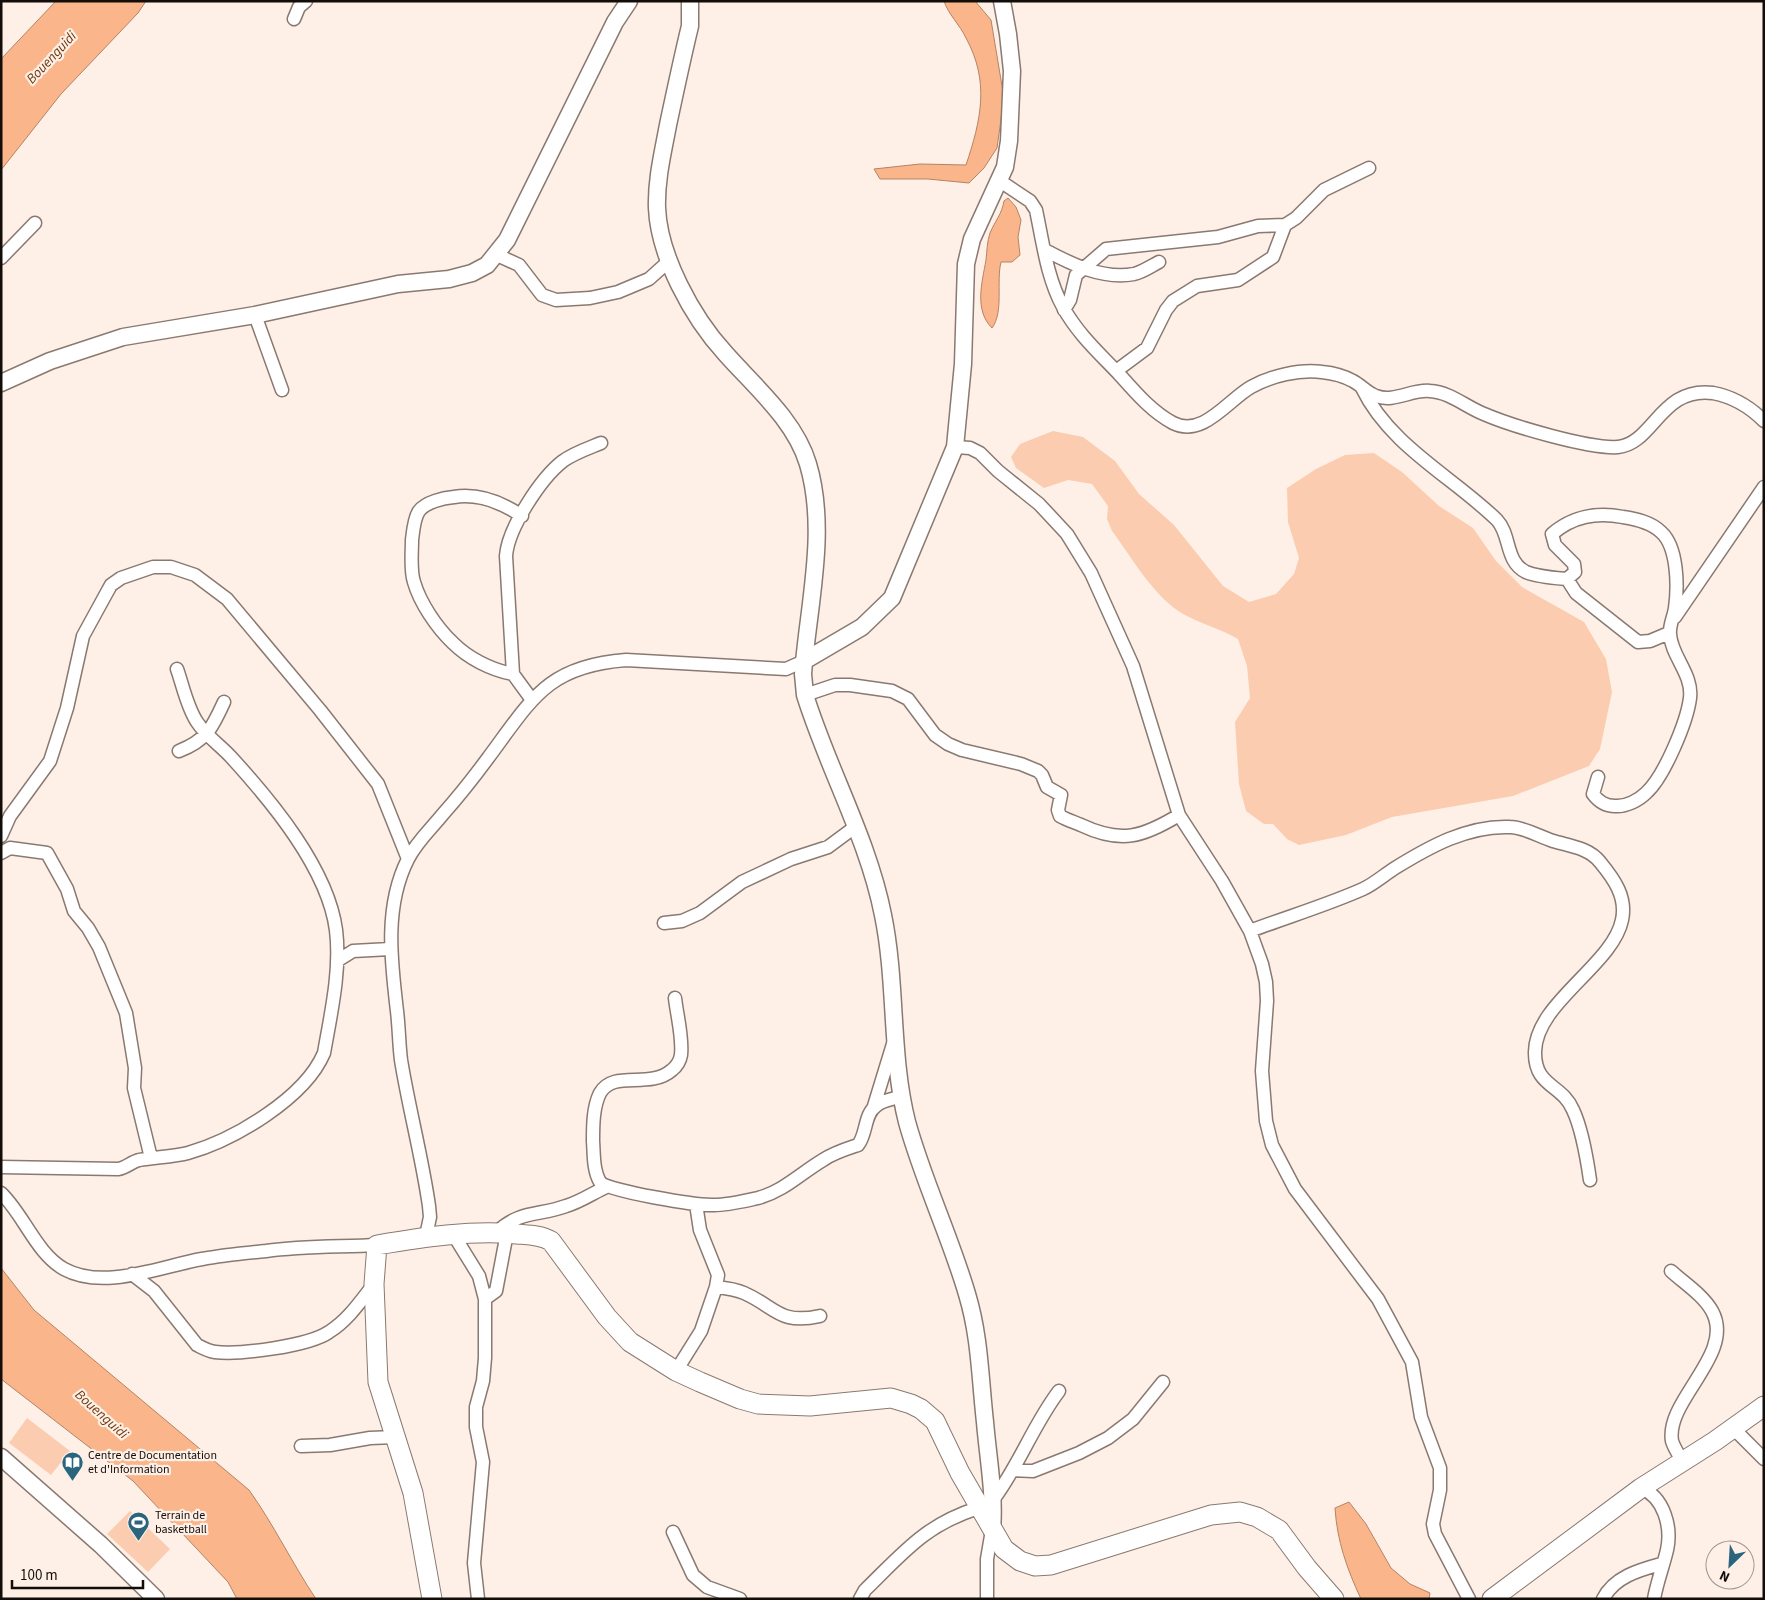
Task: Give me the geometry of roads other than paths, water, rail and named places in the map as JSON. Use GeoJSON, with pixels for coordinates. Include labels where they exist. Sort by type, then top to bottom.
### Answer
{"type":"FeatureCollection","features":[{"type":"Feature","properties":{"kind":"highway"},"geometry":{"type":"LineString","coordinates":[[432,1599],[413,1493],[378,1377],[374,1284],[377,1245],[426,1236],[502,1233],[542,1237],[551,1241],[607,1317],[630,1342],[676,1371],[740,1399],[758,1404],[810,1406],[891,1398],[911,1404],[935,1421],[986,1504],[992,1530],[1004,1549],[1020,1561],[1035,1566],[1051,1565],[1073,1560],[1211,1515],[1240,1512],[1257,1517],[1279,1530],[1307,1568],[1334,1599]]}},
{"type":"Feature","properties":{"kind":"highway"},"geometry":{"type":"LineString","coordinates":[[1492,1599],[1641,1488],[1683,1462],[1764,1406]]}},
{"type":"Feature","properties":{"kind":"main road"},"geometry":{"type":"LineString","coordinates":[[1,383],[50,361],[123,337],[255,315],[398,284],[449,279],[472,273],[487,265],[497,255],[507,240],[615,22],[629,1]]}},
{"type":"Feature","properties":{"kind":"main road"},"geometry":{"type":"LineString","coordinates":[[690,1],[690,26],[659,177],[657,208],[661,234],[669,261],[683,292],[696,313],[721,349],[787,423],[800,443],[808,463],[816,534],[804,661],[805,695],[878,893],[889,945],[902,1096],[908,1123],[956,1257],[976,1324],[980,1352],[986,1504]]}},
{"type":"Feature","properties":{"kind":"main road"},"geometry":{"type":"LineString","coordinates":[[804,661],[862,627],[892,598],[955,447],[963,364],[966,264],[972,239],[1005,168],[1009,141],[1012,71],[1002,1]]}},
{"type":"Feature","properties":{"kind":"main road"},"geometry":{"type":"LineString","coordinates":[[1,1457],[101,1545],[156,1599]]}},
{"type":"Feature","properties":{"kind":"street"},"geometry":{"type":"LineString","coordinates":[[294,19],[299,7],[306,1]]}},
{"type":"Feature","properties":{"kind":"street"},"geometry":{"type":"LineString","coordinates":[[1064,310],[1070,300],[1073,280],[1083,268],[1106,249],[1218,237],[1258,226],[1285,225],[1296,218],[1324,190],[1369,168]]}},
{"type":"Feature","properties":{"kind":"street"},"geometry":{"type":"LineString","coordinates":[[1000,181],[1030,201],[1036,210],[1051,279],[1064,310],[1079,331],[1142,399],[1163,417],[1186,427],[1202,424],[1251,387],[1283,375],[1322,372],[1339,375],[1353,381],[1377,396],[1390,398],[1431,390],[1492,417],[1576,442],[1614,447],[1626,446],[1667,407],[1685,396],[1698,392],[1732,397],[1751,408],[1764,421]]}},
{"type":"Feature","properties":{"kind":"street"},"geometry":{"type":"LineString","coordinates":[[1,258],[35,222]]}},
{"type":"Feature","properties":{"kind":"street"},"geometry":{"type":"LineString","coordinates":[[1116,371],[1147,348],[1166,310],[1173,301],[1196,286],[1238,280],[1273,257],[1285,225]]}},
{"type":"Feature","properties":{"kind":"street"},"geometry":{"type":"LineString","coordinates":[[1045,250],[1083,268],[1121,275],[1142,272],[1159,262]]}},
{"type":"Feature","properties":{"kind":"street"},"geometry":{"type":"LineString","coordinates":[[497,255],[519,265],[542,295],[556,300],[590,298],[618,292],[650,280],[669,261]]}},
{"type":"Feature","properties":{"kind":"street"},"geometry":{"type":"LineString","coordinates":[[255,315],[282,390]]}},
{"type":"Feature","properties":{"kind":"street"},"geometry":{"type":"LineString","coordinates":[[1362,388],[1369,402],[1389,428],[1499,522],[1512,557],[1518,566],[1526,572],[1567,579],[1576,593],[1638,642],[1650,642],[1670,633]]}},
{"type":"Feature","properties":{"kind":"street"},"geometry":{"type":"LineString","coordinates":[[532,700],[513,674],[506,556],[511,534],[538,490],[563,462],[602,443]]}},
{"type":"Feature","properties":{"kind":"street"},"geometry":{"type":"LineString","coordinates":[[955,447],[970,448],[980,453],[1006,478],[1039,504],[1067,534],[1091,573],[1133,666],[1179,815],[1222,881],[1250,931],[1262,964],[1266,982],[1267,1001],[1262,1071],[1266,1121],[1272,1145],[1295,1189],[1378,1299],[1412,1362],[1421,1417],[1431,1439],[1440,1468],[1440,1490],[1433,1524],[1434,1534],[1469,1599]]}},
{"type":"Feature","properties":{"kind":"street"},"geometry":{"type":"LineString","coordinates":[[1674,619],[1764,487]]}},
{"type":"Feature","properties":{"kind":"street"},"geometry":{"type":"LineString","coordinates":[[513,674],[478,662],[452,642],[427,608],[414,581],[412,547],[419,511],[424,506],[446,498],[461,496],[488,498],[508,506],[522,516]]}},
{"type":"Feature","properties":{"kind":"street"},"geometry":{"type":"LineString","coordinates":[[1567,579],[1575,572],[1574,564],[1555,546],[1552,534],[1567,523],[1590,515],[1608,514],[1636,519],[1657,529],[1667,541],[1674,559],[1677,583],[1674,619],[1670,633],[1690,690],[1686,714],[1664,766],[1646,793],[1622,806],[1605,805],[1598,800],[1593,790],[1598,777]]}},
{"type":"Feature","properties":{"kind":"street"},"geometry":{"type":"LineString","coordinates":[[1,836],[10,816],[50,760],[67,708],[83,636],[111,585],[121,578],[153,567],[171,567],[195,574],[227,598],[320,710],[378,784],[408,859]]}},
{"type":"Feature","properties":{"kind":"street"},"geometry":{"type":"LineString","coordinates":[[426,1236],[430,1217],[429,1206],[401,1058],[390,949],[391,925],[397,891],[408,859],[424,835],[469,784],[532,700],[551,682],[566,673],[601,662],[626,660],[786,670],[804,661]]}},
{"type":"Feature","properties":{"kind":"street"},"geometry":{"type":"LineString","coordinates":[[1,1167],[118,1168],[136,1161],[187,1154],[248,1127],[277,1108],[310,1076],[320,1064],[324,1053],[338,961],[332,910],[313,863],[272,807],[230,756],[207,735],[196,720],[177,669]]}},
{"type":"Feature","properties":{"kind":"street"},"geometry":{"type":"LineString","coordinates":[[805,695],[835,685],[850,684],[900,694],[908,699],[941,740],[962,750],[993,756],[1038,771],[1042,775],[1047,787],[1062,796],[1058,810],[1060,816],[1106,835],[1137,836],[1150,832],[1179,815]]}},
{"type":"Feature","properties":{"kind":"street"},"geometry":{"type":"LineString","coordinates":[[179,751],[200,742],[207,735],[224,702]]}},
{"type":"Feature","properties":{"kind":"street"},"geometry":{"type":"LineString","coordinates":[[664,923],[682,920],[695,915],[742,882],[791,859],[828,847],[855,827]]}},
{"type":"Feature","properties":{"kind":"street"},"geometry":{"type":"LineString","coordinates":[[1250,931],[1365,888],[1425,850],[1454,837],[1478,831],[1512,827],[1576,847],[1595,856],[1617,883],[1623,906],[1622,921],[1610,946],[1573,986],[1540,1030],[1535,1051],[1538,1073],[1544,1081],[1563,1095],[1574,1110],[1590,1180]]}},
{"type":"Feature","properties":{"kind":"street"},"geometry":{"type":"LineString","coordinates":[[1,853],[10,848],[47,853],[67,889],[74,911],[88,928],[99,947],[126,1013],[135,1068],[134,1088],[151,1158]]}},
{"type":"Feature","properties":{"kind":"street"},"geometry":{"type":"LineString","coordinates":[[336,946],[353,951],[390,949]]}},
{"type":"Feature","properties":{"kind":"street"},"geometry":{"type":"LineString","coordinates":[[338,961],[353,951]]}},
{"type":"Feature","properties":{"kind":"street"},"geometry":{"type":"LineString","coordinates":[[674,998],[682,1049],[678,1064],[662,1078],[642,1082],[622,1079],[604,1088],[599,1094],[595,1108],[593,1135],[594,1166],[600,1182],[606,1187],[696,1204],[713,1205],[758,1198],[788,1185],[824,1158],[858,1145],[861,1141],[896,1035]]}},
{"type":"Feature","properties":{"kind":"street"},"geometry":{"type":"LineString","coordinates":[[874,1106],[902,1096]]}},
{"type":"Feature","properties":{"kind":"street"},"geometry":{"type":"LineString","coordinates":[[485,1299],[496,1291],[502,1233],[510,1221],[519,1216],[567,1206],[606,1187]]}},
{"type":"Feature","properties":{"kind":"street"},"geometry":{"type":"LineString","coordinates":[[1,1193],[52,1260],[65,1270],[108,1278],[201,1259],[270,1250],[377,1245]]}},
{"type":"Feature","properties":{"kind":"street"},"geometry":{"type":"LineString","coordinates":[[676,1371],[701,1331],[716,1287],[718,1275],[700,1230],[696,1204]]}},
{"type":"Feature","properties":{"kind":"street"},"geometry":{"type":"LineString","coordinates":[[452,1234],[479,1276],[485,1299],[484,1373],[476,1407],[476,1427],[483,1462],[474,1563],[478,1599]]}},
{"type":"Feature","properties":{"kind":"street"},"geometry":{"type":"LineString","coordinates":[[1671,1271],[1702,1299],[1712,1311],[1718,1328],[1712,1354],[1684,1400],[1674,1424],[1672,1443],[1683,1462]]}},
{"type":"Feature","properties":{"kind":"street"},"geometry":{"type":"LineString","coordinates":[[132,1274],[154,1291],[197,1345],[206,1350],[226,1353],[295,1345],[328,1334],[355,1309],[374,1284]]}},
{"type":"Feature","properties":{"kind":"street"},"geometry":{"type":"LineString","coordinates":[[716,1287],[743,1292],[783,1317],[791,1319],[820,1316]]}},
{"type":"Feature","properties":{"kind":"street"},"geometry":{"type":"LineString","coordinates":[[1013,1470],[1033,1471],[1078,1453],[1108,1438],[1133,1419],[1163,1382]]}},
{"type":"Feature","properties":{"kind":"street"},"geometry":{"type":"LineString","coordinates":[[860,1599],[865,1590],[916,1541],[952,1517],[986,1504],[1013,1470],[1034,1427],[1059,1391]]}},
{"type":"Feature","properties":{"kind":"street"},"geometry":{"type":"LineString","coordinates":[[1733,1428],[1764,1459]]}},
{"type":"Feature","properties":{"kind":"street"},"geometry":{"type":"LineString","coordinates":[[301,1446],[330,1445],[370,1438],[395,1437]]}},
{"type":"Feature","properties":{"kind":"street"},"geometry":{"type":"LineString","coordinates":[[1641,1488],[1651,1492],[1661,1503],[1667,1537],[1667,1550],[1661,1564],[1654,1599]]}},
{"type":"Feature","properties":{"kind":"street"},"geometry":{"type":"LineString","coordinates":[[987,1599],[987,1559],[992,1530]]}},
{"type":"Feature","properties":{"kind":"street"},"geometry":{"type":"LineString","coordinates":[[673,1532],[693,1575],[707,1587],[740,1599]]}},
{"type":"Feature","properties":{"kind":"street"},"geometry":{"type":"LineString","coordinates":[[1603,1599],[1613,1584],[1624,1577],[1661,1564]]}},
{"type":"Feature","properties":{"kind":"water","name":"Bouenguidi"},"geometry":{"type":"Polygon","coordinates":[[[56,1],[146,1],[138,13],[61,94],[1,170],[1,59],[56,1]]]}},
{"type":"Feature","properties":{"kind":"water"},"geometry":{"type":"Polygon","coordinates":[[[944,1],[975,1],[991,20],[1004,98],[997,148],[984,168],[969,183],[928,179],[880,179],[874,169],[920,164],[966,165],[979,117],[981,86],[974,54],[944,1]]]}},
{"type":"Feature","properties":{"kind":"water"},"geometry":{"type":"Polygon","coordinates":[[[1008,198],[1016,207],[1021,220],[1018,237],[1020,255],[1012,262],[1001,262],[998,314],[992,328],[986,321],[983,313],[981,287],[989,236],[1002,210],[1004,201],[1008,198]]]}},
{"type":"Feature","properties":{"kind":"water","name":"Bouenguidi"},"geometry":{"type":"Polygon","coordinates":[[[1,1268],[34,1310],[249,1490],[316,1599],[237,1599],[228,1582],[133,1481],[1,1379],[1,1268]]]}},
{"type":"Feature","properties":{"kind":"water"},"geometry":{"type":"Polygon","coordinates":[[[1349,1502],[1366,1524],[1391,1568],[1410,1584],[1430,1593],[1429,1599],[1361,1599],[1344,1555],[1336,1520],[1335,1508],[1349,1502]]]}},
{"type":"Feature","properties":{"kind":"place","name":"Centre de Documentation et d'Information"},"geometry":{"type":"Point","coordinates":[72,1481]}},
{"type":"Feature","properties":{"kind":"place","name":"Terrain de basketball"},"geometry":{"type":"Point","coordinates":[139,1541]}}]}
